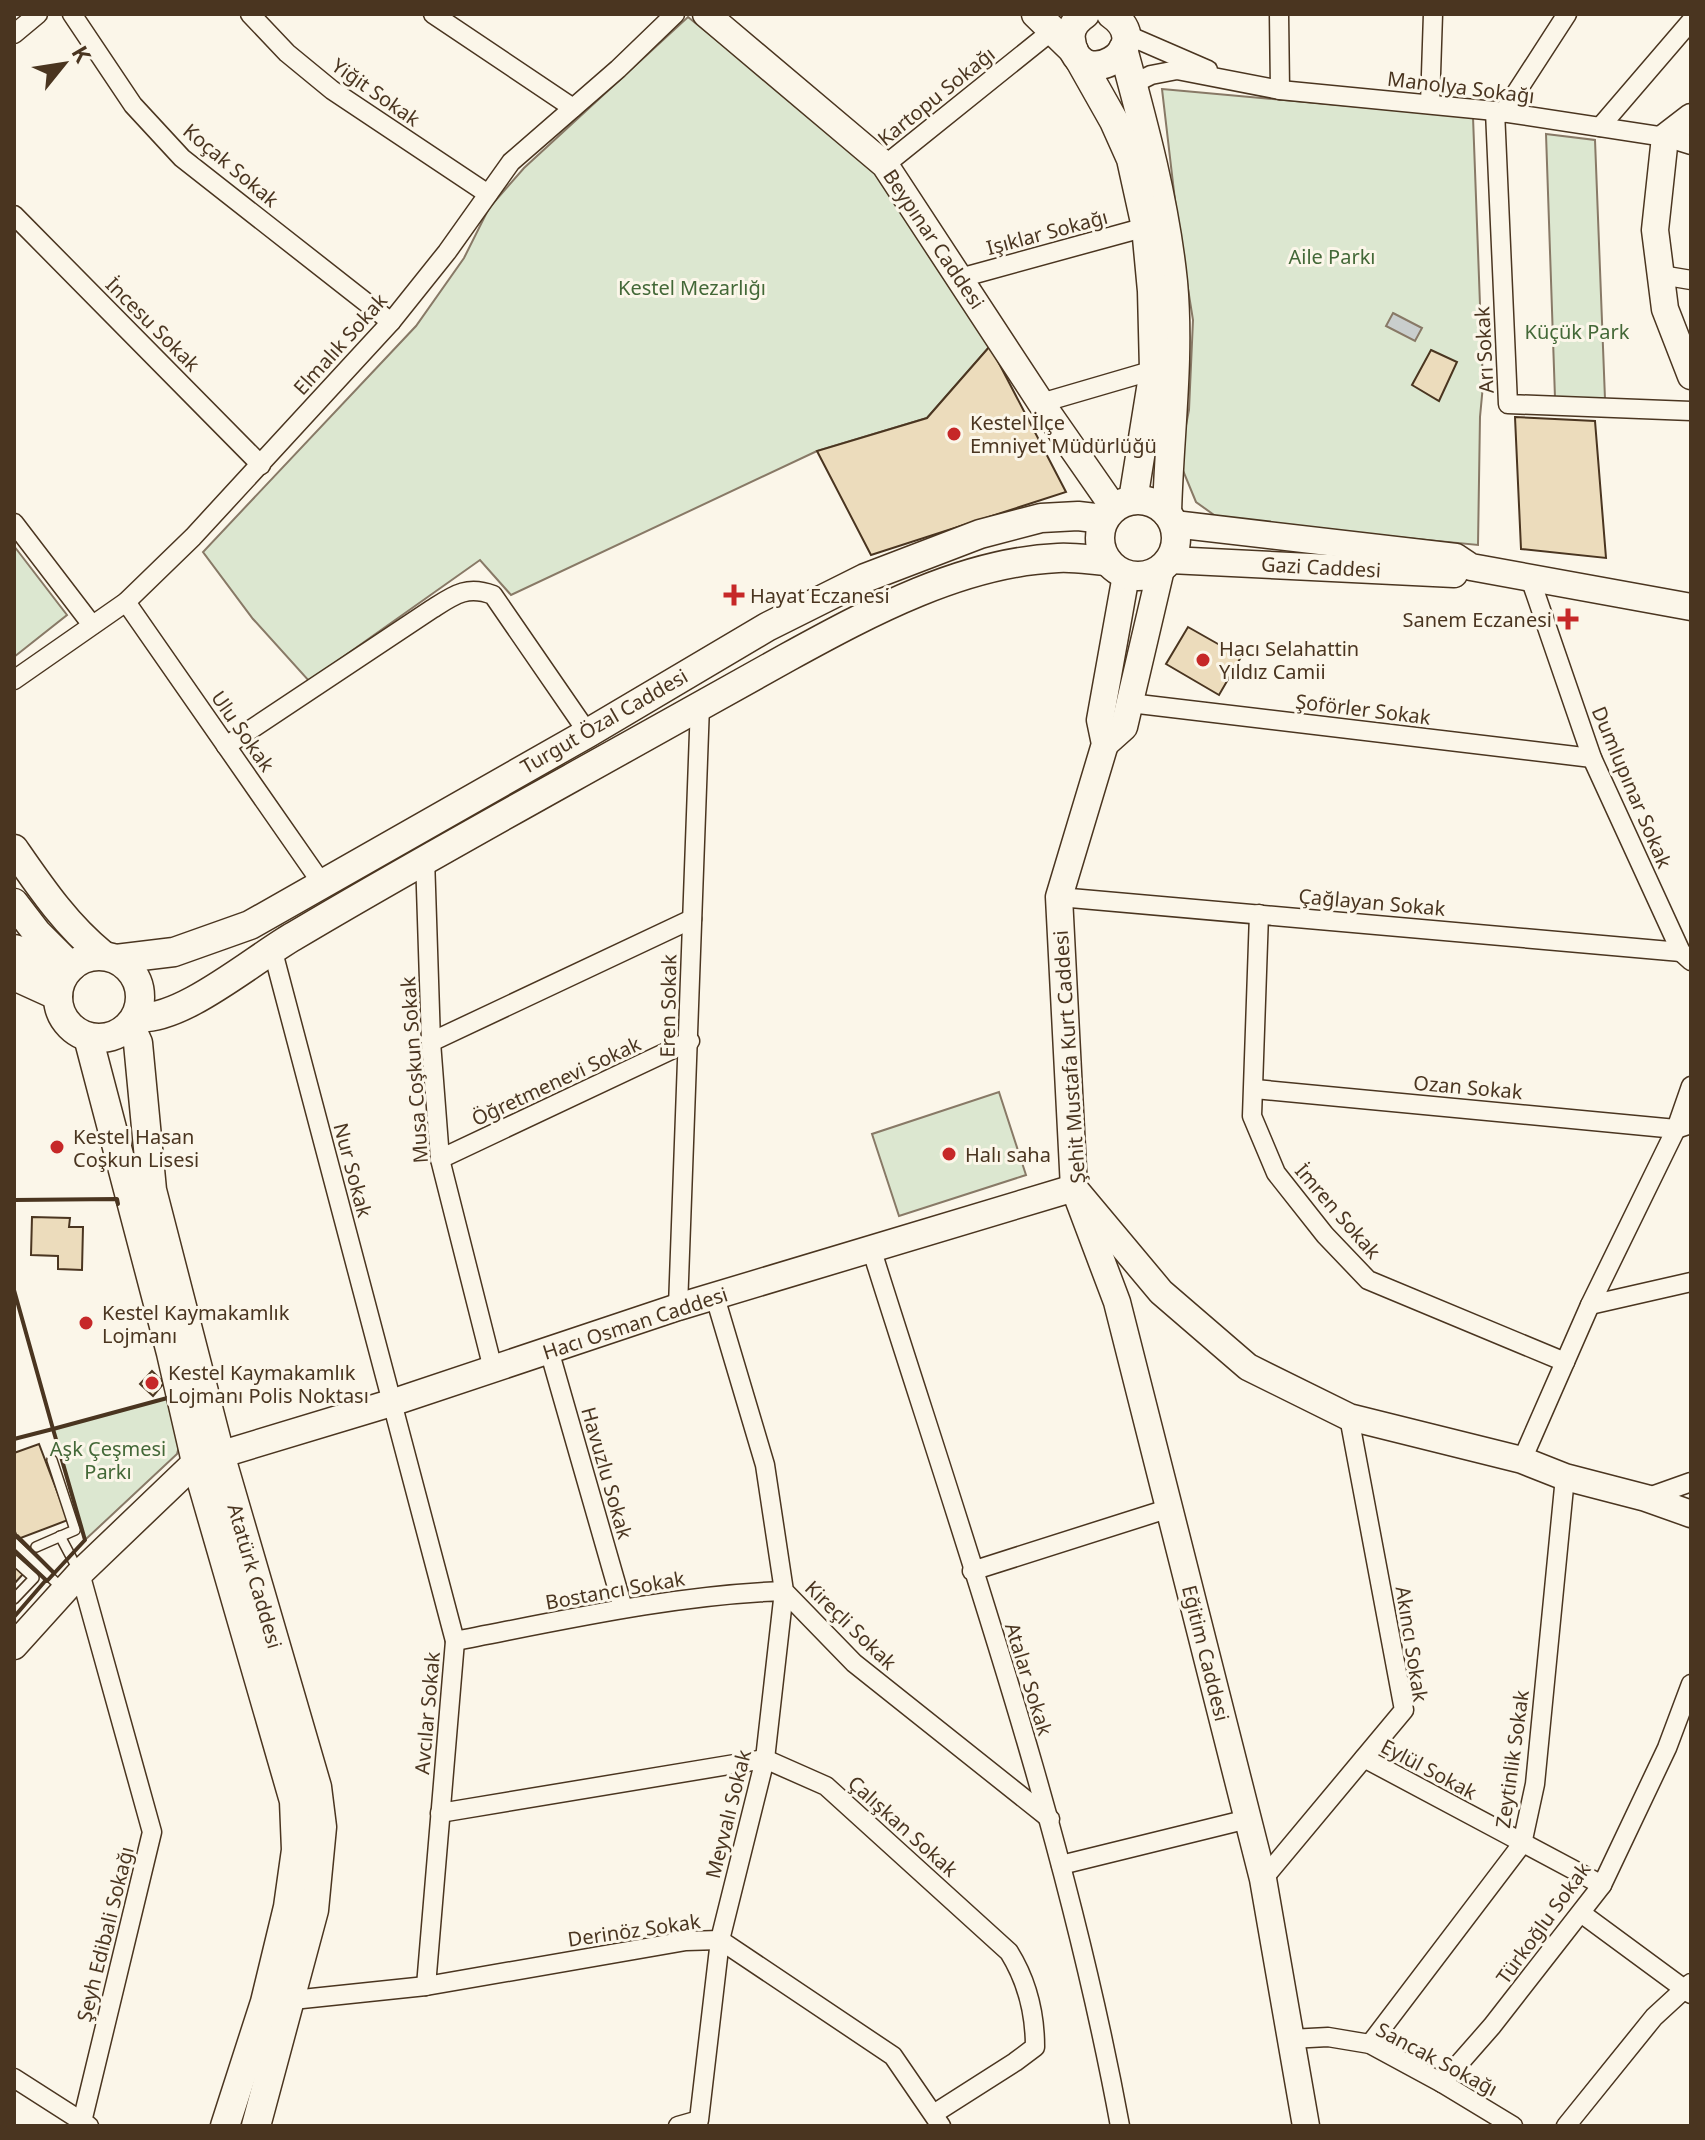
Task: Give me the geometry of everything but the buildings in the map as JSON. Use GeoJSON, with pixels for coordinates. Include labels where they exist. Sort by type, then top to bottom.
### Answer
{"type":"FeatureCollection","features":[{"type":"Feature","properties":{"kind":"main road","name":"Beypınar Caddesi"},"geometry":{"type":"LineString","coordinates":[[706,14],[885,165],[1041,403],[1117,509]]}},
{"type":"Feature","properties":{"kind":"main road"},"geometry":{"type":"LineString","coordinates":[[1085,14],[1070,34],[1076,55],[1114,121],[1131,159],[1146,227],[1152,291],[1154,370],[1117,509],[1099,538],[1101,551],[1116,568],[1138,577],[1165,565],[1175,549],[1177,536],[1170,519],[1158,505],[1117,509]]}},
{"type":"Feature","properties":{"kind":"main road"},"geometry":{"type":"LineString","coordinates":[[1044,22],[1076,55],[1095,66],[1112,62],[1122,26]]}},
{"type":"Feature","properties":{"kind":"main road"},"geometry":{"type":"LineString","coordinates":[[1122,26],[1162,206],[1173,281],[1175,357],[1170,519]]}},
{"type":"Feature","properties":{"kind":"main road"},"geometry":{"type":"LineString","coordinates":[[1691,117],[1665,137],[1655,230],[1665,309],[1691,376]]}},
{"type":"Feature","properties":{"kind":"main road","name":"Turgut Özal Caddesi"},"geometry":{"type":"LineString","coordinates":[[109,957],[174,952],[250,925],[588,733],[767,627],[865,578],[980,534],[1041,518],[1117,509]]}},
{"type":"Feature","properties":{"kind":"main road","name":"Gazi Caddesi"},"geometry":{"type":"LineString","coordinates":[[1170,519],[1456,557],[1471,567],[1691,607]]}},
{"type":"Feature","properties":{"kind":"main road","name":"Turgut Özal Caddesi"},"geometry":{"type":"LineString","coordinates":[[133,1021],[158,1016],[203,995],[237,975],[272,948],[425,858],[700,705],[896,601],[941,583],[1007,566],[1058,558],[1116,568]]}},
{"type":"Feature","properties":{"kind":"main road","name":"Gazi Caddesi"},"geometry":{"type":"LineString","coordinates":[[1165,565],[1457,574],[1471,567]]}},
{"type":"Feature","properties":{"kind":"main road","name":"Şehit Mustafa Kurt Caddesi"},"geometry":{"type":"LineString","coordinates":[[1105,744],[1124,727],[1165,565]]}},
{"type":"Feature","properties":{"kind":"main road","name":"Şehit Mustafa Kurt Caddesi"},"geometry":{"type":"LineString","coordinates":[[1116,568],[1100,720],[1105,744],[1059,897],[1074,1188],[1161,1292],[1248,1367],[1349,1417],[1522,1460],[1565,1477],[1646,1498],[1691,1514]]}},
{"type":"Feature","properties":{"kind":"main road"},"geometry":{"type":"LineString","coordinates":[[14,849],[50,902],[82,938],[128,966],[136,977],[140,1004],[133,1021],[115,1036],[101,1039],[88,1037],[75,1031],[59,1009],[64,979],[89,956],[109,957]]}},
{"type":"Feature","properties":{"kind":"main road"},"geometry":{"type":"LineString","coordinates":[[14,903],[37,933],[64,979]]}},
{"type":"Feature","properties":{"kind":"main road"},"geometry":{"type":"LineString","coordinates":[[14,949],[28,953],[64,979]]}},
{"type":"Feature","properties":{"kind":"main road"},"geometry":{"type":"LineString","coordinates":[[14,976],[64,979]]}},
{"type":"Feature","properties":{"kind":"main road","name":"Atatürk Caddesi"},"geometry":{"type":"LineString","coordinates":[[133,1021],[138,1043],[152,1190],[182,1350],[294,1801],[296,1850],[277,2001],[256,2126]]}},
{"type":"Feature","properties":{"kind":"main road","name":"Atatürk Caddesi"},"geometry":{"type":"LineString","coordinates":[[88,1037],[182,1350]]}},
{"type":"Feature","properties":{"kind":"main road","name":"Hacı Osman Caddesi"},"geometry":{"type":"LineString","coordinates":[[208,1458],[391,1403],[678,1307],[1074,1188]]}},
{"type":"Feature","properties":{"kind":"main road","name":"Eğitim Caddesi"},"geometry":{"type":"LineString","coordinates":[[1074,1188],[1117,1302],[1263,1879],[1306,2126]]}},
{"type":"Feature","properties":{"kind":"main road"},"geometry":{"type":"LineString","coordinates":[[14,1646],[72,1582],[208,1458]]}},
{"type":"Feature","properties":{"kind":"main road","name":"Atatürk Caddesi"},"geometry":{"type":"LineString","coordinates":[[225,2126],[277,2001]]}},
{"type":"Feature","properties":{"kind":"street","name":"Koçak Sokak"},"geometry":{"type":"LineString","coordinates":[[72,14],[133,105],[182,158],[391,322]]}},
{"type":"Feature","properties":{"kind":"street","name":"Yiğit Sokak"},"geometry":{"type":"LineString","coordinates":[[250,14],[287,53],[332,90],[488,194]]}},
{"type":"Feature","properties":{"kind":"street"},"geometry":{"type":"LineString","coordinates":[[433,14],[573,108]]}},
{"type":"Feature","properties":{"kind":"street","name":"Elmalık Sokak"},"geometry":{"type":"LineString","coordinates":[[14,680],[126,602],[261,465],[391,322],[447,252],[511,162],[675,14]]}},
{"type":"Feature","properties":{"kind":"street"},"geometry":{"type":"LineString","coordinates":[[1279,14],[1280,90]]}},
{"type":"Feature","properties":{"kind":"street"},"geometry":{"type":"LineString","coordinates":[[1430,104],[1433,14]]}},
{"type":"Feature","properties":{"kind":"street"},"geometry":{"type":"LineString","coordinates":[[1499,112],[1567,14]]}},
{"type":"Feature","properties":{"kind":"street"},"geometry":{"type":"LineString","coordinates":[[1600,127],[1691,21]]}},
{"type":"Feature","properties":{"kind":"street","name":"Kartopu Sokağı"},"geometry":{"type":"LineString","coordinates":[[885,165],[1044,22]]}},
{"type":"Feature","properties":{"kind":"street","name":"Manolya Sokağı"},"geometry":{"type":"LineString","coordinates":[[1122,26],[1224,79]]}},
{"type":"Feature","properties":{"kind":"street","name":"Manolya Sokağı"},"geometry":{"type":"LineString","coordinates":[[1133,84],[1151,75],[1177,70],[1280,90],[1499,112],[1665,137],[1691,145]]}},
{"type":"Feature","properties":{"kind":"street","name":"Arı Sokak"},"geometry":{"type":"LineString","coordinates":[[1499,112],[1508,404],[1691,411]]}},
{"type":"Feature","properties":{"kind":"street","name":"İncesu Sokak"},"geometry":{"type":"LineString","coordinates":[[14,215],[261,465]]}},
{"type":"Feature","properties":{"kind":"street","name":"Işıklar Sokağı"},"geometry":{"type":"LineString","coordinates":[[960,278],[1146,227]]}},
{"type":"Feature","properties":{"kind":"street"},"geometry":{"type":"LineString","coordinates":[[1661,275],[1691,280]]}},
{"type":"Feature","properties":{"kind":"street"},"geometry":{"type":"LineString","coordinates":[[1041,403],[1154,370]]}},
{"type":"Feature","properties":{"kind":"street"},"geometry":{"type":"LineString","coordinates":[[14,523],[92,625]]}},
{"type":"Feature","properties":{"kind":"street","name":"Dumlupınar Sokak"},"geometry":{"type":"LineString","coordinates":[[1530,578],[1592,758],[1686,956]]}},
{"type":"Feature","properties":{"kind":"street"},"geometry":{"type":"LineString","coordinates":[[226,746],[461,591],[478,589],[493,595],[588,733]]}},
{"type":"Feature","properties":{"kind":"street","name":"Ulu Sokak"},"geometry":{"type":"LineString","coordinates":[[126,602],[323,885]]}},
{"type":"Feature","properties":{"kind":"street","name":"Şoförler Sokak"},"geometry":{"type":"LineString","coordinates":[[1130,703],[1592,758]]}},
{"type":"Feature","properties":{"kind":"street","name":"Eren Sokak"},"geometry":{"type":"LineString","coordinates":[[678,1307],[700,705]]}},
{"type":"Feature","properties":{"kind":"street","name":"Musa Coşkun Sokak"},"geometry":{"type":"LineString","coordinates":[[425,858],[431,1042],[440,1159],[493,1369]]}},
{"type":"Feature","properties":{"kind":"street","name":"Çağlayan Sokak"},"geometry":{"type":"LineString","coordinates":[[1059,897],[1686,956]]}},
{"type":"Feature","properties":{"kind":"street","name":"İmren Sokak"},"geometry":{"type":"LineString","coordinates":[[1259,914],[1252,1116],[1276,1173],[1325,1235],[1368,1280],[1565,1362]]}},
{"type":"Feature","properties":{"kind":"street"},"geometry":{"type":"LineString","coordinates":[[431,1042],[692,919]]}},
{"type":"Feature","properties":{"kind":"street","name":"Nur Sokak"},"geometry":{"type":"LineString","coordinates":[[272,948],[391,1403]]}},
{"type":"Feature","properties":{"kind":"street","name":"Öğretmenevi Sokak"},"geometry":{"type":"LineString","coordinates":[[440,1159],[690,1041]]}},
{"type":"Feature","properties":{"kind":"street"},"geometry":{"type":"LineString","coordinates":[[1522,1460],[1590,1305],[1684,1126],[1691,1086]]}},
{"type":"Feature","properties":{"kind":"street","name":"Ozan Sokak"},"geometry":{"type":"LineString","coordinates":[[1255,1089],[1684,1126]]}},
{"type":"Feature","properties":{"kind":"street","name":"Atalar Sokak"},"geometry":{"type":"LineString","coordinates":[[872,1251],[1050,1819],[1120,2126]]}},
{"type":"Feature","properties":{"kind":"street"},"geometry":{"type":"LineString","coordinates":[[1590,1305],[1691,1282]]}},
{"type":"Feature","properties":{"kind":"street","name":"Kireçli Sokak"},"geometry":{"type":"LineString","coordinates":[[715,1297],[765,1465],[784,1591],[854,1663],[1050,1819]]}},
{"type":"Feature","properties":{"kind":"street","name":"Havuzlu Sokak"},"geometry":{"type":"LineString","coordinates":[[549,1350],[623,1608]]}},
{"type":"Feature","properties":{"kind":"street","name":"Avcılar Sokak"},"geometry":{"type":"LineString","coordinates":[[391,1403],[455,1641],[426,1986]]}},
{"type":"Feature","properties":{"kind":"street","name":"Akıncı Sokak"},"geometry":{"type":"LineString","coordinates":[[1263,1879],[1404,1710],[1349,1417]]}},
{"type":"Feature","properties":{"kind":"street","name":"Zeytinlik Sokak"},"geometry":{"type":"LineString","coordinates":[[1370,2044],[1522,1844],[1535,1784],[1565,1477]]}},
{"type":"Feature","properties":{"kind":"street"},"geometry":{"type":"LineString","coordinates":[[1646,1498],[1691,1482]]}},
{"type":"Feature","properties":{"kind":"street"},"geometry":{"type":"LineString","coordinates":[[972,1571],[1170,1508]]}},
{"type":"Feature","properties":{"kind":"street","name":"Şeyh Edibali Sokağı"},"geometry":{"type":"LineString","coordinates":[[72,1582],[152,1832],[85,2124]]}},
{"type":"Feature","properties":{"kind":"street","name":"Bostancı Sokak"},"geometry":{"type":"LineString","coordinates":[[455,1641],[623,1608],[735,1593],[784,1591]]}},
{"type":"Feature","properties":{"kind":"street","name":"Meyvalı Sokak"},"geometry":{"type":"LineString","coordinates":[[678,2126],[702,2123],[720,1940],[765,1759],[784,1591]]}},
{"type":"Feature","properties":{"kind":"street","name":"Türkoğlu Sokak"},"geometry":{"type":"LineString","coordinates":[[1442,2083],[1492,2026],[1602,1885],[1667,1748],[1691,1684]]}},
{"type":"Feature","properties":{"kind":"street","name":"Eylül Sokak"},"geometry":{"type":"LineString","coordinates":[[1364,1758],[1602,1885]]}},
{"type":"Feature","properties":{"kind":"street"},"geometry":{"type":"LineString","coordinates":[[440,1813],[765,1759]]}},
{"type":"Feature","properties":{"kind":"street","name":"Çalışkan Sokak"},"geometry":{"type":"LineString","coordinates":[[765,1759],[826,1786],[1009,1952],[1022,1973],[1035,2022],[1035,2047],[938,2120]]}},
{"type":"Feature","properties":{"kind":"street"},"geometry":{"type":"LineString","coordinates":[[1061,1865],[1248,1819]]}},
{"type":"Feature","properties":{"kind":"street"},"geometry":{"type":"LineString","coordinates":[[1566,2126],[1654,2017],[1688,1989],[1581,1913]]}},
{"type":"Feature","properties":{"kind":"street","name":"Derinöz Sokak"},"geometry":{"type":"LineString","coordinates":[[277,2001],[426,1986],[686,1941],[720,1940],[893,2056],[938,2120]]}},
{"type":"Feature","properties":{"kind":"street","name":"Sancak Sokağı"},"geometry":{"type":"LineString","coordinates":[[1290,2039],[1328,2037],[1370,2044],[1513,2126]]}},
{"type":"Feature","properties":{"kind":"street"},"geometry":{"type":"LineString","coordinates":[[14,2078],[85,2124]]}},
{"type":"Feature","properties":{"kind":"lane"},"geometry":{"type":"LineString","coordinates":[[36,1547],[75,1530],[52,1460]]}},
{"type":"Feature","properties":{"kind":"lane"},"geometry":{"type":"LineString","coordinates":[[60,1536],[72,1582]]}},
{"type":"Feature","properties":{"kind":"lane"},"geometry":{"type":"LineString","coordinates":[[14,1543],[72,1582]]}},
{"type":"Feature","properties":{"kind":"lane"},"geometry":{"type":"LineString","coordinates":[[14,1560],[34,1578],[14,1599]]}},
{"type":"Feature","properties":{"kind":"green space","name":"Kestel Mezarlığı"},"geometry":{"type":"Polygon","coordinates":[[[688,17],[879,172],[990,346],[927,418],[817,451],[511,595],[480,560],[309,681],[253,619],[203,552],[416,326],[464,258],[489,208],[524,168],[688,17]]]}},
{"type":"Feature","properties":{"kind":"green space","name":"Aile Parkı"},"geometry":{"type":"Polygon","coordinates":[[[1162,89],[1473,117],[1483,385],[1478,545],[1221,520],[1196,502],[1179,461],[1189,410],[1193,320],[1162,89]]]}},
{"type":"Feature","properties":{"kind":"green space","name":"Küçük Park"},"geometry":{"type":"Polygon","coordinates":[[[1546,134],[1595,140],[1605,399],[1555,398],[1546,134]]]}},
{"type":"Feature","properties":{"kind":"green space"},"geometry":{"type":"Polygon","coordinates":[[[14,546],[67,615],[14,657],[14,546]]]}},
{"type":"Feature","properties":{"kind":"green space","name":"Halı saha"},"geometry":{"type":"Polygon","coordinates":[[[999,1092],[1026,1175],[899,1216],[872,1134],[999,1092]]]}},
{"type":"Feature","properties":{"kind":"green space","name":"Aşk Çeşmesi Parkı"},"geometry":{"type":"Polygon","coordinates":[[[171,1397],[180,1443],[177,1454],[85,1540],[53,1429],[171,1397]]]}},
{"type":"Feature","properties":{"kind":"shaded area"},"geometry":{"type":"Polygon","coordinates":[[[1393,313],[1422,328],[1415,341],[1386,326],[1393,313]]]}},
{"type":"Feature","properties":{"kind":"wall"},"geometry":{"type":"LineString","coordinates":[[14,1200],[117,1199],[118,1204]]}},
{"type":"Feature","properties":{"kind":"wall"},"geometry":{"type":"LineString","coordinates":[[14,1290],[53,1429],[171,1397]]}},
{"type":"Feature","properties":{"kind":"wall"},"geometry":{"type":"LineString","coordinates":[[14,1439],[53,1429],[85,1540],[47,1581],[14,1550]]}},
{"type":"Feature","properties":{"kind":"wall"},"geometry":{"type":"LineString","coordinates":[[17,1536],[54,1573]]}},
{"type":"Feature","properties":{"kind":"wall"},"geometry":{"type":"LineString","coordinates":[[14,1617],[46,1580]]}},
{"type":"Feature","properties":{"kind":"place","name":"Kestel İlçe Emniyet Müdürlüğü"},"geometry":{"type":"Point","coordinates":[954,434]}},
{"type":"Feature","properties":{"kind":"place","name":"Hayat Eczanesi"},"geometry":{"type":"Point","coordinates":[734,595]}},
{"type":"Feature","properties":{"kind":"place","name":"Sanem Eczanesi"},"geometry":{"type":"Point","coordinates":[1568,619]}},
{"type":"Feature","properties":{"kind":"place","name":"Hacı Selahattin Yıldız Camii"},"geometry":{"type":"Point","coordinates":[1203,660]}},
{"type":"Feature","properties":{"kind":"place","name":"Kestel Hasan Coşkun Lisesi"},"geometry":{"type":"Point","coordinates":[57,1147]}},
{"type":"Feature","properties":{"kind":"place","name":"Halı saha"},"geometry":{"type":"Point","coordinates":[949,1154]}},
{"type":"Feature","properties":{"kind":"place","name":"Kestel Kaymakamlık Lojmanı"},"geometry":{"type":"Point","coordinates":[86,1323]}},
{"type":"Feature","properties":{"kind":"place","name":"Kestel Kaymakamlık Lojmanı Polis Noktası"},"geometry":{"type":"Point","coordinates":[152,1383]}}]}
